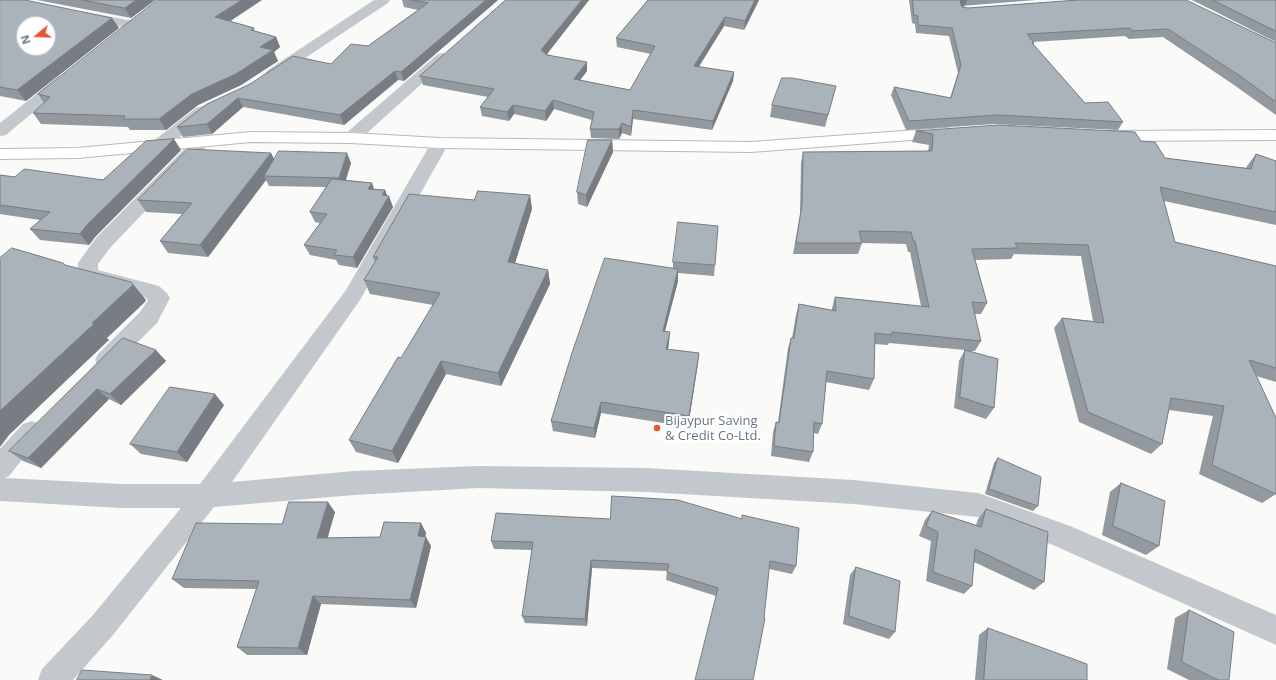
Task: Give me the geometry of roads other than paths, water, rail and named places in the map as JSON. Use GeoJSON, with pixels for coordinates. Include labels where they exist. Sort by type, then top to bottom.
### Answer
{"type":"FeatureCollection","features":[{"type":"Feature","properties":{"kind":"street"},"geometry":{"type":"LineString","coordinates":[[261,80],[383,0]]}},
{"type":"Feature","properties":{"kind":"street"},"geometry":{"type":"LineString","coordinates":[[74,14],[138,20],[121,34]]}},
{"type":"Feature","properties":{"kind":"street"},"geometry":{"type":"LineString","coordinates":[[350,138],[452,49]]}},
{"type":"Feature","properties":{"kind":"street"},"geometry":{"type":"LineString","coordinates":[[0,131],[72,73]]}},
{"type":"Feature","properties":{"kind":"street"},"geometry":{"type":"LineString","coordinates":[[158,146],[205,109],[212,106]]}},
{"type":"Feature","properties":{"kind":"street"},"geometry":{"type":"LineString","coordinates":[[0,154],[77,153],[251,137],[350,138],[440,143],[751,147],[964,132]]}},
{"type":"Feature","properties":{"kind":"street"},"geometry":{"type":"LineString","coordinates":[[1094,135],[1117,137],[1276,135]]}},
{"type":"Feature","properties":{"kind":"street"},"geometry":{"type":"LineString","coordinates":[[93,372],[149,317],[160,298],[152,290],[87,276],[88,263],[103,243],[202,141]]}},
{"type":"Feature","properties":{"kind":"street"},"geometry":{"type":"LineString","coordinates":[[52,680],[103,625],[207,496],[353,295],[440,143]]}},
{"type":"Feature","properties":{"kind":"street"},"geometry":{"type":"LineString","coordinates":[[0,468],[19,444],[47,416]]}},
{"type":"Feature","properties":{"kind":"street"},"geometry":{"type":"LineString","coordinates":[[0,489],[120,496],[207,496],[354,483],[478,477],[653,480],[854,492],[978,505],[1060,535],[1276,630]]}},
{"type":"Feature","properties":{"kind":"place","name":"Bijaypur Saving & Credit Co-Ltd."},"geometry":{"type":"Point","coordinates":[657,428]}}]}
